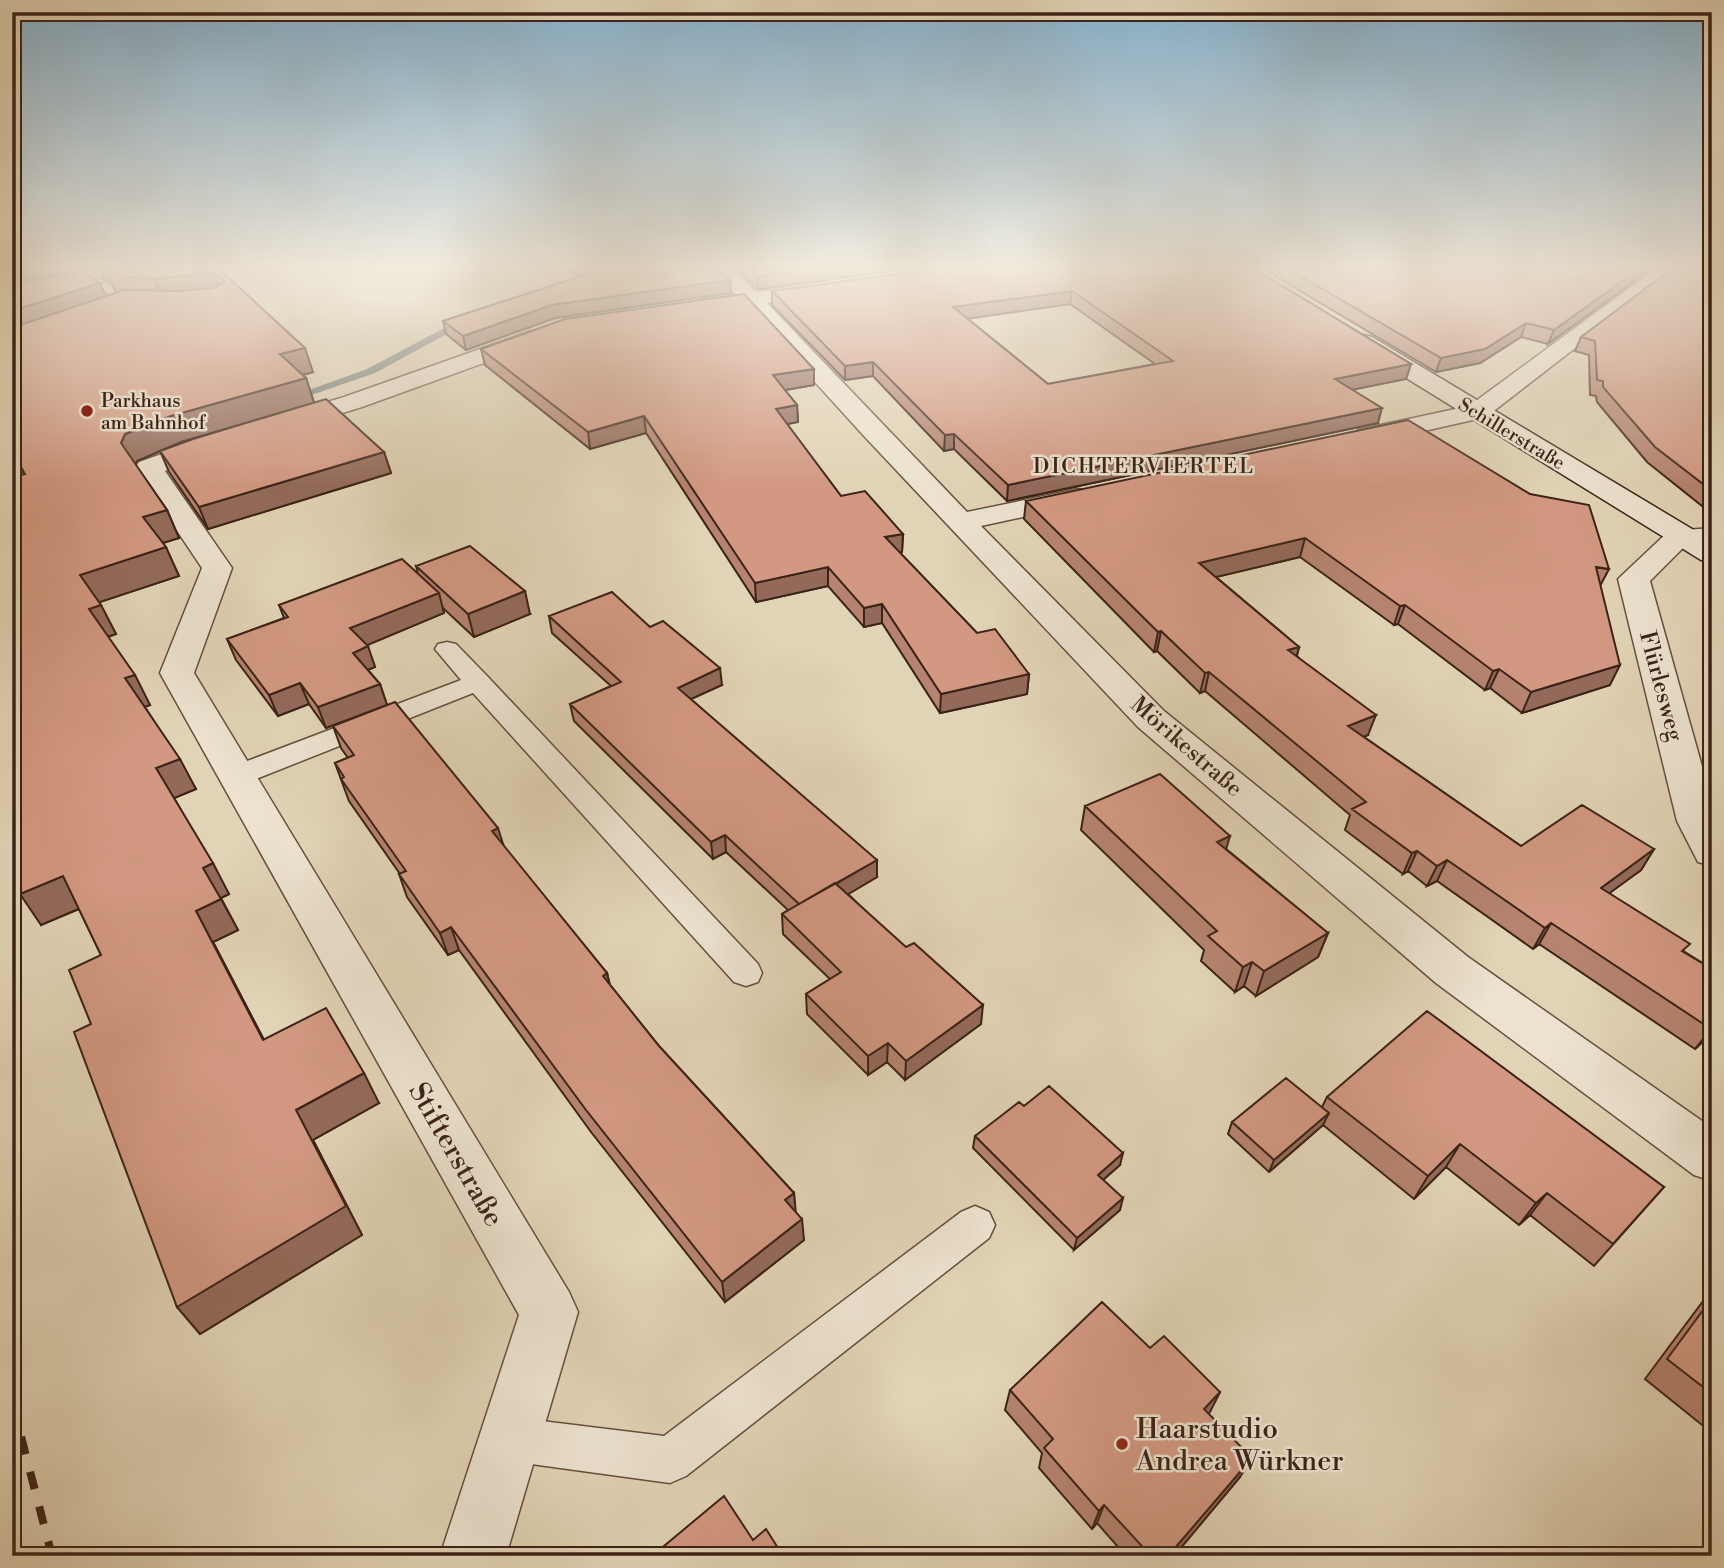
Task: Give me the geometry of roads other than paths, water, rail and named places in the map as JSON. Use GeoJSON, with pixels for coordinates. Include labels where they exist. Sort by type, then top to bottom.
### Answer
{"type":"FeatureCollection","features":[{"type":"Feature","properties":{"kind":"street","name":"Stifterstraße"},"geometry":{"type":"LineString","coordinates":[[473,1556],[549,1312],[177,673],[217,568],[149,468],[247,434],[353,402],[525,340]]}},
{"type":"Feature","properties":{"kind":"street","name":"Mörikestraße"},"geometry":{"type":"LineString","coordinates":[[790,340],[960,522],[1151,719],[1452,970],[1712,1158]]}},
{"type":"Feature","properties":{"kind":"street","name":"Schillerstraße"},"geometry":{"type":"LineString","coordinates":[[1361,340],[1477,412],[1696,535],[1712,554]]}},
{"type":"Feature","properties":{"kind":"street"},"geometry":{"type":"LineString","coordinates":[[1336,443],[1477,412],[1573,340]]}},
{"type":"Feature","properties":{"kind":"street"},"geometry":{"type":"LineString","coordinates":[[960,522],[1105,491]]}},
{"type":"Feature","properties":{"kind":"street","name":"Flürlesweg"},"geometry":{"type":"LineString","coordinates":[[1696,535],[1634,579],[1697,821],[1712,852]]}},
{"type":"Feature","properties":{"kind":"lane"},"geometry":{"type":"LineString","coordinates":[[447,649],[746,973]]}},
{"type":"Feature","properties":{"kind":"lane"},"geometry":{"type":"LineString","coordinates":[[236,776],[479,682]]}},
{"type":"Feature","properties":{"kind":"lane"},"geometry":{"type":"LineString","coordinates":[[509,1439],[670,1460],[975,1225]]}},
{"type":"Feature","properties":{"kind":"waterway"},"geometry":{"type":"LineString","coordinates":[[290,399],[371,371],[428,340]]}},
{"type":"Feature","properties":{"kind":"waterway"},"geometry":{"type":"LineString","coordinates":[[12,468],[42,461]]}},
{"type":"Feature","properties":{"kind":"railway"},"geometry":{"type":"LineString","coordinates":[[12,1402],[52,1556]]}},
{"type":"Feature","properties":{"kind":"place","name":"Parkhaus am Bahnhof"},"geometry":{"type":"Point","coordinates":[87,411]}},
{"type":"Feature","properties":{"kind":"place","name":"Haarstudio Andrea Würkner"},"geometry":{"type":"Point","coordinates":[1122,1444]}},
{"type":"Feature","properties":{"kind":"district","name":"DICHTERVIERTEL"},"geometry":{"type":"Point","coordinates":[1144,466]}}]}
